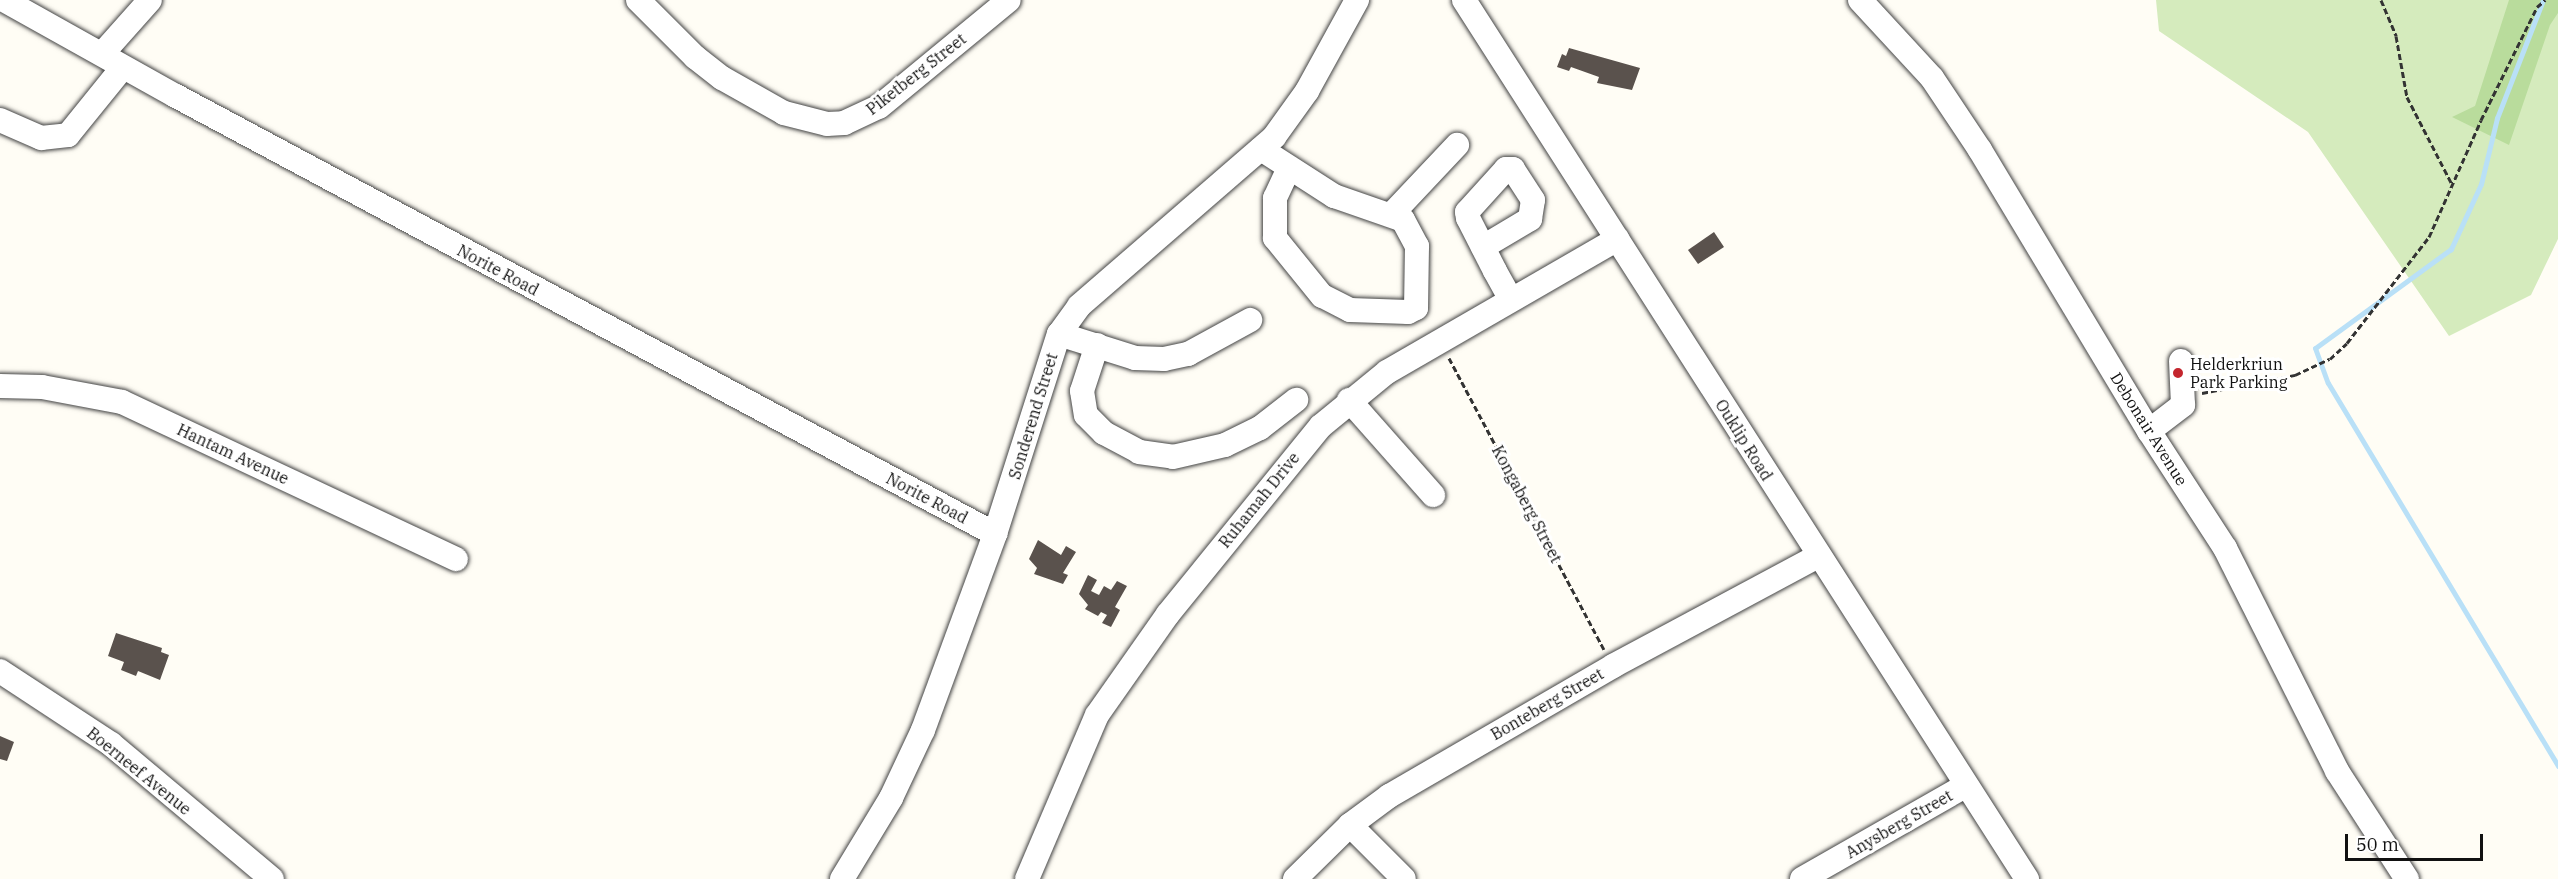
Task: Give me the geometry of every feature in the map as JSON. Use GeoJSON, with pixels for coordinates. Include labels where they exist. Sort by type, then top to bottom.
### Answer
{"type":"FeatureCollection","features":[{"type":"Feature","properties":{"kind":"street","name":"Norite Road"},"geometry":{"type":"LineString","coordinates":[[4,0],[123,67],[995,534]]}},
{"type":"Feature","properties":{"kind":"street"},"geometry":{"type":"LineString","coordinates":[[102,54],[150,0]]}},
{"type":"Feature","properties":{"kind":"street","name":"Piketberg Street"},"geometry":{"type":"LineString","coordinates":[[638,0],[695,57],[722,78],[784,113],[827,124],[843,123],[879,107],[1009,0]]}},
{"type":"Feature","properties":{"kind":"street","name":"Sonderend Street"},"geometry":{"type":"LineString","coordinates":[[842,879],[891,798],[923,730],[995,534],[1059,334],[1079,306],[1261,149],[1307,91],[1357,0]]}},
{"type":"Feature","properties":{"kind":"street","name":"Ouklip Road"},"geometry":{"type":"LineString","coordinates":[[1464,0],[1965,786],[2027,879]]}},
{"type":"Feature","properties":{"kind":"street","name":"Debonair Avenue"},"geometry":{"type":"LineString","coordinates":[[1860,0],[1945,95],[2149,431],[2225,548],[2337,771],[2408,879]]}},
{"type":"Feature","properties":{"kind":"street"},"geometry":{"type":"LineString","coordinates":[[0,120],[41,138],[68,135],[123,67]]}},
{"type":"Feature","properties":{"kind":"street"},"geometry":{"type":"LineString","coordinates":[[1392,214],[1457,145]]}},
{"type":"Feature","properties":{"kind":"street"},"geometry":{"type":"LineString","coordinates":[[1261,149],[1334,196],[1392,214],[1403,220],[1417,246],[1416,308],[1408,312],[1350,310],[1336,306],[1322,296],[1275,238],[1275,198],[1289,168]]}},
{"type":"Feature","properties":{"kind":"street","name":"Ruhamah Drive"},"geometry":{"type":"LineString","coordinates":[[1027,879],[1097,715],[1130,665],[1278,475],[1349,400],[1387,372],[1617,239]]}},
{"type":"Feature","properties":{"kind":"street"},"geometry":{"type":"LineString","coordinates":[[1483,247],[1511,300]]}},
{"type":"Feature","properties":{"kind":"street"},"geometry":{"type":"LineString","coordinates":[[1059,334],[1135,358],[1177,357],[1250,320]]}},
{"type":"Feature","properties":{"kind":"street"},"geometry":{"type":"LineString","coordinates":[[1097,345],[1082,391],[1086,415],[1104,433],[1139,452],[1173,458],[1225,445],[1260,428],[1296,400]]}},
{"type":"Feature","properties":{"kind":"street"},"geometry":{"type":"LineString","coordinates":[[2149,431],[2183,405],[2181,361]]}},
{"type":"Feature","properties":{"kind":"street","name":"Hantam Avenue"},"geometry":{"type":"LineString","coordinates":[[0,386],[42,387],[122,402],[456,559]]}},
{"type":"Feature","properties":{"kind":"street"},"geometry":{"type":"LineString","coordinates":[[1349,400],[1432,495]]}},
{"type":"Feature","properties":{"kind":"street","name":"Bonteberg Street"},"geometry":{"type":"LineString","coordinates":[[1296,879],[1350,825],[1389,796],[1613,666],[1818,556]]}},
{"type":"Feature","properties":{"kind":"street","name":"Boerneef Avenue"},"geometry":{"type":"LineString","coordinates":[[0,671],[111,744],[272,879]]}},
{"type":"Feature","properties":{"kind":"street","name":"Anysberg Street"},"geometry":{"type":"LineString","coordinates":[[1802,879],[1965,786]]}},
{"type":"Feature","properties":{"kind":"street"},"geometry":{"type":"LineString","coordinates":[[1350,825],[1404,879]]}},
{"type":"Feature","properties":{"kind":"path"},"geometry":{"type":"LineString","coordinates":[[2381,0],[2396,36],[2407,97],[2452,184]]}},
{"type":"Feature","properties":{"kind":"path"},"geometry":{"type":"LineString","coordinates":[[2183,405],[2196,395],[2225,386],[2295,375],[2330,359],[2347,343],[2429,237],[2537,7],[2543,0]]}},
{"type":"Feature","properties":{"kind":"path","name":"Kongaberg Street"},"geometry":{"type":"LineString","coordinates":[[1440,341],[1613,666]]}},
{"type":"Feature","properties":{"kind":"green space"},"geometry":{"type":"Polygon","coordinates":[[[2156,0],[2558,0],[2558,239],[2531,295],[2449,336],[2308,132],[2159,31],[2156,0]]]}},
{"type":"Feature","properties":{"kind":"green space"},"geometry":{"type":"Polygon","coordinates":[[[2509,0],[2558,0],[2558,13],[2550,25],[2509,145],[2452,117],[2475,106],[2509,0]]]}},
{"type":"Feature","properties":{"kind":"building"},"geometry":{"type":"Polygon","coordinates":[[[1569,48],[1640,68],[1632,90],[1597,83],[1599,77],[1571,67],[1569,71],[1557,67],[1562,54],[1566,56],[1569,48]]]}},
{"type":"Feature","properties":{"kind":"building"},"geometry":{"type":"Polygon","coordinates":[[[1714,232],[1724,247],[1698,264],[1688,250],[1714,232]]]}},
{"type":"Feature","properties":{"kind":"building"},"geometry":{"type":"Polygon","coordinates":[[[1038,540],[1061,555],[1066,546],[1076,552],[1063,573],[1068,575],[1063,584],[1034,574],[1037,568],[1029,559],[1038,540]]]}},
{"type":"Feature","properties":{"kind":"building"},"geometry":{"type":"Polygon","coordinates":[[[1088,575],[1097,580],[1091,591],[1099,595],[1104,586],[1111,590],[1117,581],[1127,586],[1115,607],[1120,610],[1111,627],[1102,623],[1107,615],[1101,612],[1098,616],[1085,609],[1088,605],[1079,594],[1088,575]]]}},
{"type":"Feature","properties":{"kind":"building"},"geometry":{"type":"Polygon","coordinates":[[[116,633],[162,648],[161,652],[169,655],[160,680],[138,671],[136,676],[121,670],[124,662],[108,656],[116,633]]]}},
{"type":"Feature","properties":{"kind":"building"},"geometry":{"type":"Polygon","coordinates":[[[0,736],[14,742],[7,761],[0,759],[0,736]]]}},
{"type":"Feature","properties":{"kind":"waterway"},"geometry":{"type":"LineString","coordinates":[[2543,0],[2497,118],[2481,184],[2451,249],[2315,348],[2328,383],[2558,766]]}},
{"type":"Feature","properties":{"kind":"place","name":"Helderkriun Park Parking"},"geometry":{"type":"Point","coordinates":[2178,373]}}]}
